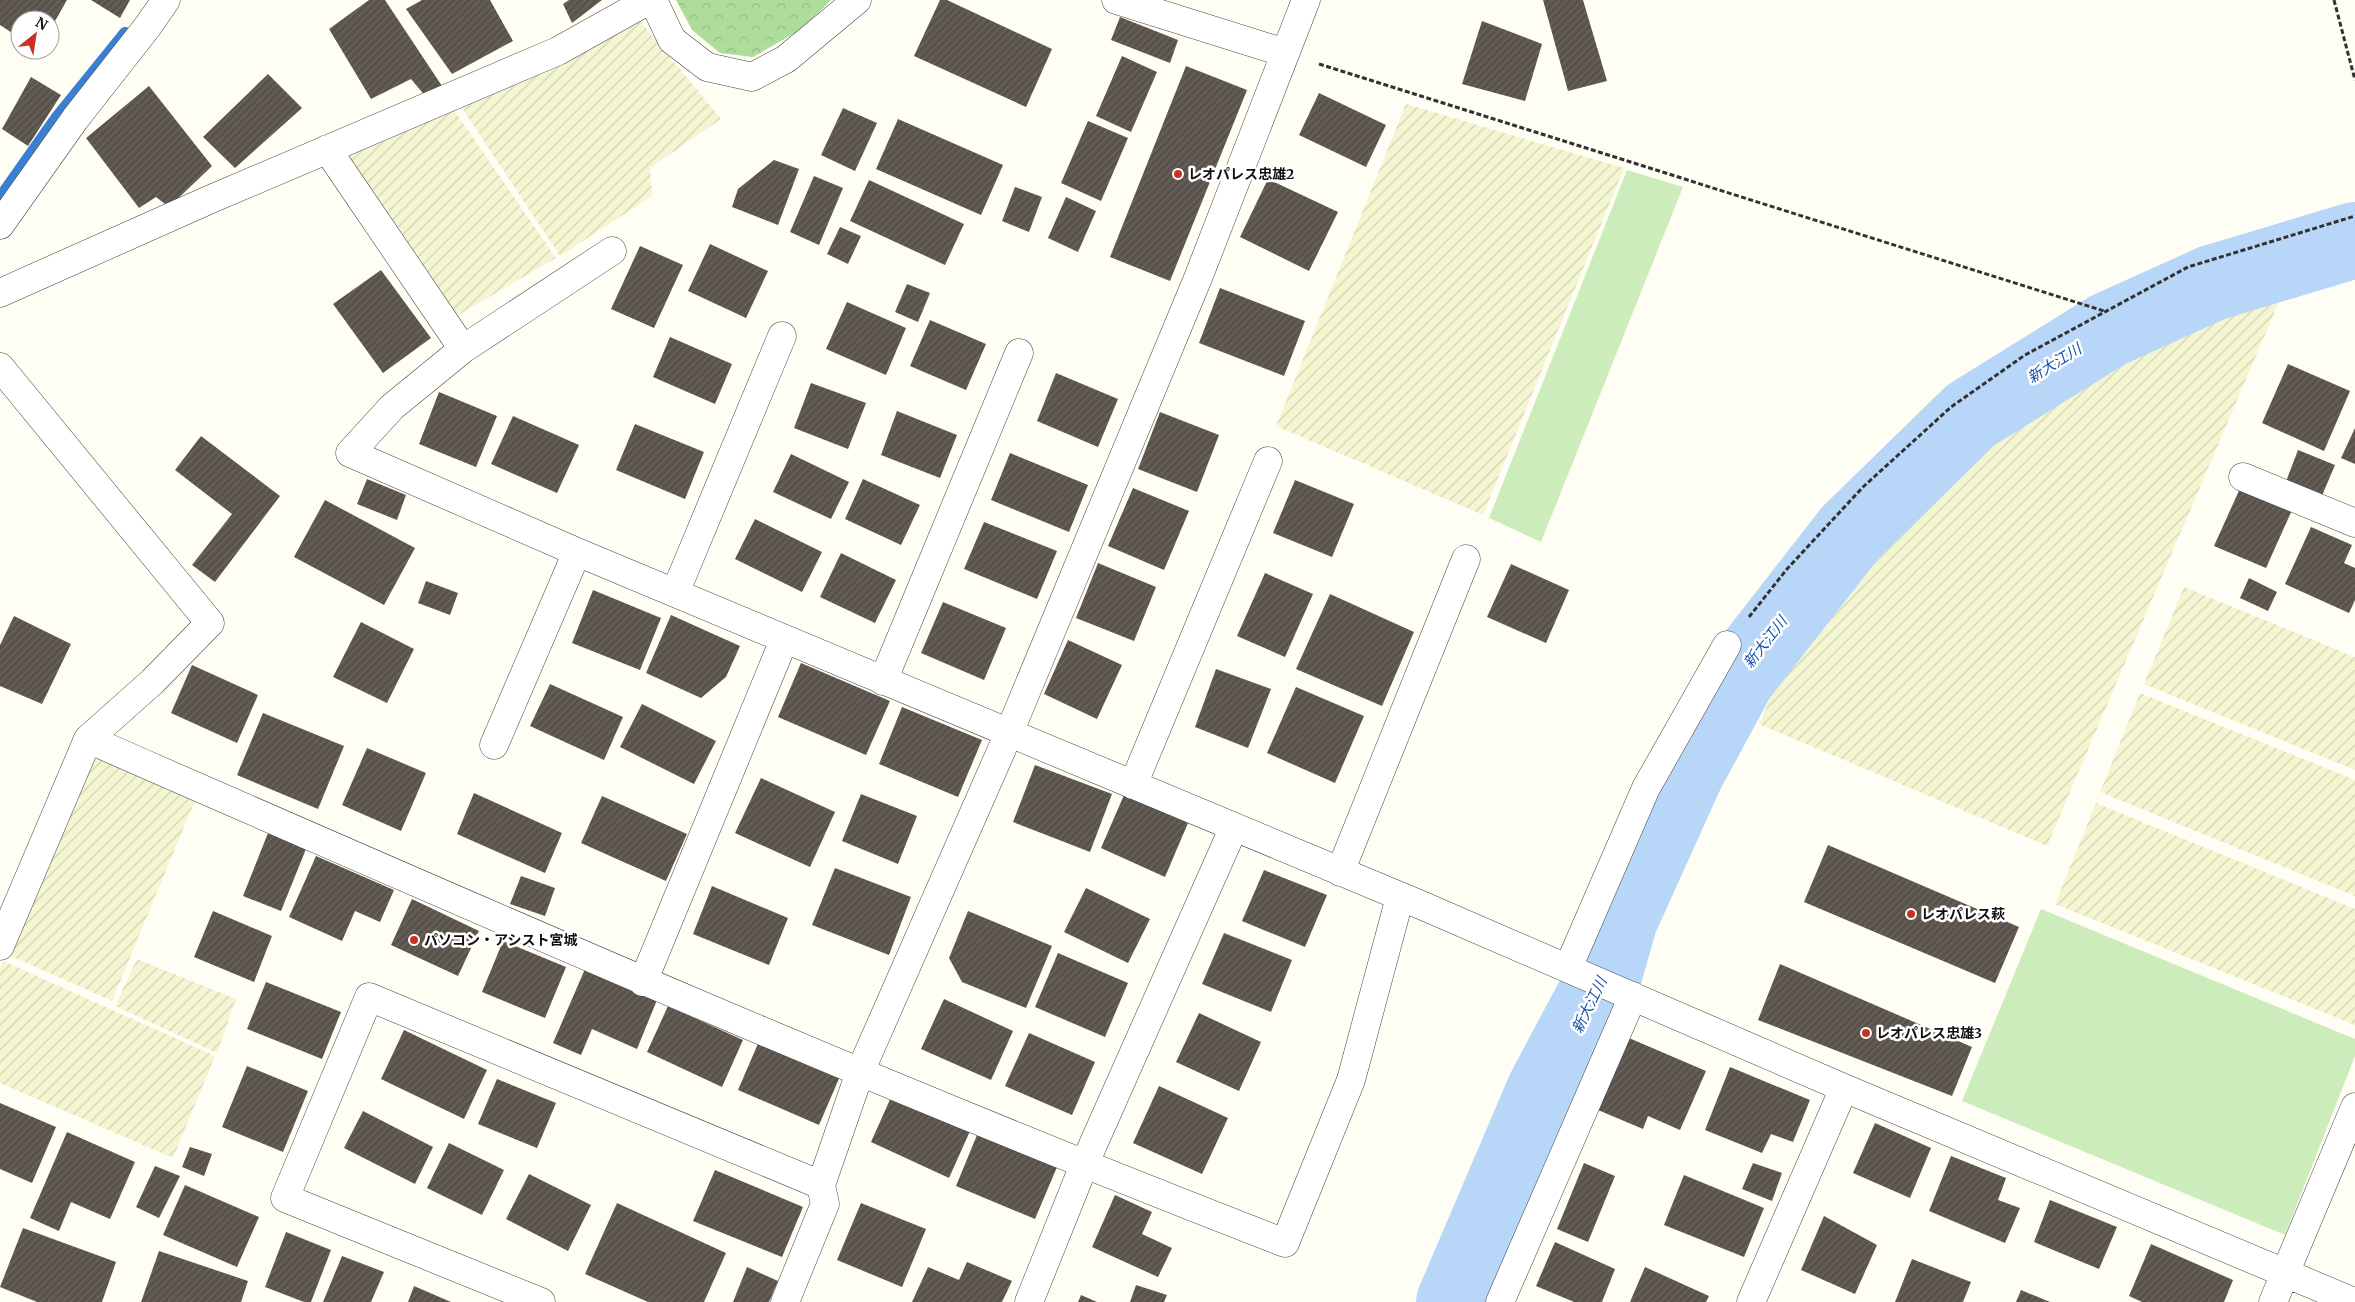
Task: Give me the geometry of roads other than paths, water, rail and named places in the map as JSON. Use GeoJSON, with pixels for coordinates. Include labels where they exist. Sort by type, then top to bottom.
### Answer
{"type":"FeatureCollection","features":[{"type":"Feature","properties":{"kind":"street"},"geometry":{"type":"LineString","coordinates":[[0,224],[75,119],[166,0]]}},
{"type":"Feature","properties":{"kind":"street"},"geometry":{"type":"LineString","coordinates":[[0,293],[211,199],[558,51],[651,0],[672,40],[708,67],[752,77],[786,59],[857,0]]}},
{"type":"Feature","properties":{"kind":"street"},"geometry":{"type":"LineString","coordinates":[[1116,0],[1285,53]]}},
{"type":"Feature","properties":{"kind":"street"},"geometry":{"type":"LineString","coordinates":[[785,1302],[825,1204],[821,1184],[860,1072],[1009,733],[1198,278],[1306,0]]}},
{"type":"Feature","properties":{"kind":"street"},"geometry":{"type":"LineString","coordinates":[[327,150],[463,348]]}},
{"type":"Feature","properties":{"kind":"street"},"geometry":{"type":"LineString","coordinates":[[612,251],[463,348],[392,407],[350,453],[784,640],[1410,901],[1625,992],[1844,1088],[2354,1302]]}},
{"type":"Feature","properties":{"kind":"street"},"geometry":{"type":"LineString","coordinates":[[675,593],[782,336]]}},
{"type":"Feature","properties":{"kind":"street"},"geometry":{"type":"LineString","coordinates":[[883,681],[1019,353]]}},
{"type":"Feature","properties":{"kind":"street"},"geometry":{"type":"LineString","coordinates":[[0,367],[210,623],[152,682],[88,739],[0,946]]}},
{"type":"Feature","properties":{"kind":"street"},"geometry":{"type":"LineString","coordinates":[[1133,785],[1268,461]]}},
{"type":"Feature","properties":{"kind":"street"},"geometry":{"type":"LineString","coordinates":[[2243,477],[2355,523]]}},
{"type":"Feature","properties":{"kind":"street"},"geometry":{"type":"LineString","coordinates":[[494,745],[577,552]]}},
{"type":"Feature","properties":{"kind":"street"},"geometry":{"type":"LineString","coordinates":[[1340,872],[1466,559]]}},
{"type":"Feature","properties":{"kind":"street"},"geometry":{"type":"LineString","coordinates":[[643,982],[784,640]]}},
{"type":"Feature","properties":{"kind":"street"},"geometry":{"type":"LineString","coordinates":[[1574,971],[1646,788],[1727,645]]}},
{"type":"Feature","properties":{"kind":"street"},"geometry":{"type":"LineString","coordinates":[[88,739],[643,982],[1084,1165],[1286,1243],[1351,1080],[1410,901]]}},
{"type":"Feature","properties":{"kind":"street"},"geometry":{"type":"LineString","coordinates":[[1029,1302],[1084,1165],[1234,827]]}},
{"type":"Feature","properties":{"kind":"street"},"geometry":{"type":"LineString","coordinates":[[1500,1302],[1625,992]]}},
{"type":"Feature","properties":{"kind":"street"},"geometry":{"type":"LineString","coordinates":[[541,1302],[286,1198],[369,997],[821,1184]]}},
{"type":"Feature","properties":{"kind":"street"},"geometry":{"type":"LineString","coordinates":[[1751,1302],[1844,1088]]}},
{"type":"Feature","properties":{"kind":"street"},"geometry":{"type":"LineString","coordinates":[[2273,1302],[2355,1106]]}},
{"type":"Feature","properties":{"kind":"waterway"},"geometry":{"type":"LineString","coordinates":[[0,198],[57,117],[125,33]]}},
{"type":"Feature","properties":{"kind":"waterway","name":"新大江川"},"geometry":{"type":"LineString","coordinates":[[1454,1302],[1545,1089],[1602,982],[1620,919],[1686,773],[1738,677],[1850,533],[1971,415],[2108,330],[2212,283],[2355,240]]}},
{"type":"Feature","properties":{"kind":"place","name":"レオパレス忠雄2"},"geometry":{"type":"Point","coordinates":[1178,174]}},
{"type":"Feature","properties":{"kind":"place","name":"レオパレス萩"},"geometry":{"type":"Point","coordinates":[1911,914]}},
{"type":"Feature","properties":{"kind":"place","name":"パソコン・アシスト宮城"},"geometry":{"type":"Point","coordinates":[414,940]}},
{"type":"Feature","properties":{"kind":"place","name":"レオパレス忠雄3"},"geometry":{"type":"Point","coordinates":[1866,1033]}}]}
